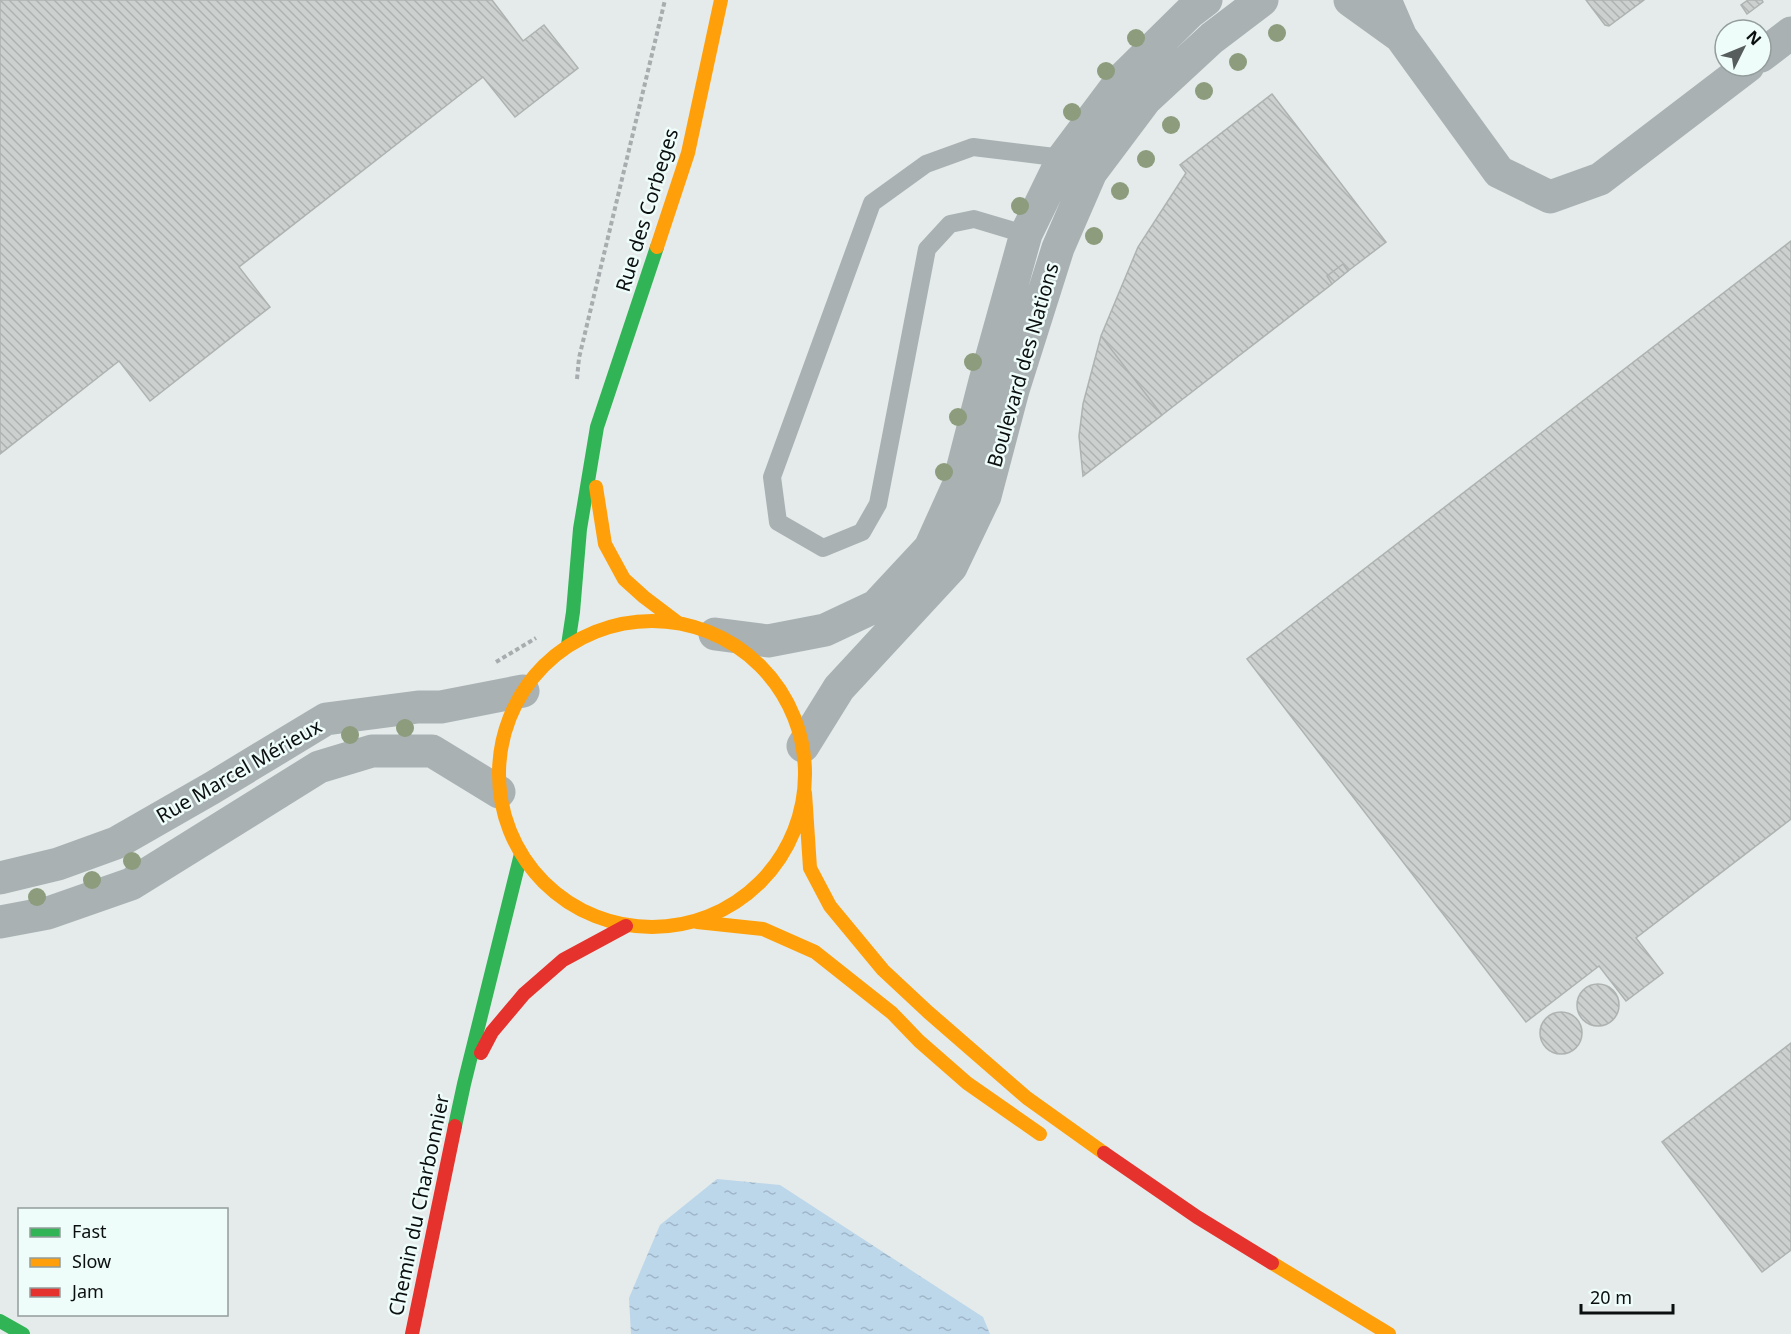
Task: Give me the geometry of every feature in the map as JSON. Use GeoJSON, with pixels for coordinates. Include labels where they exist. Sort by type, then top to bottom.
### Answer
{"type":"FeatureCollection","features":[{"type":"Feature","properties":{"kind":"main road","name":"Rue des Corbeges"},"geometry":{"type":"LineString","coordinates":[[568,645],[580,529],[597,427],[688,153],[721,0]]}},
{"type":"Feature","properties":{"kind":"main road","name":"Rue des Corbeges"},"geometry":{"type":"LineString","coordinates":[[597,427],[596,488],[605,544],[624,579],[677,622]]}},
{"type":"Feature","properties":{"kind":"main road"},"geometry":{"type":"LineString","coordinates":[[805,794],[796,828],[781,859],[758,886],[730,907],[697,922],[662,928],[626,926],[584,912],[548,887],[520,854],[506,824],[499,792],[499,759],[507,723],[523,691],[543,665],[568,645],[602,629],[639,621],[677,622],[715,634],[747,653],[773,679],[792,710],[803,746],[810,868],[830,906],[883,970],[1027,1098],[1187,1211],[1389,1334]]}},
{"type":"Feature","properties":{"kind":"main road","name":"Chemin du Charbonnier"},"geometry":{"type":"LineString","coordinates":[[412,1334],[464,1084],[520,854]]}},
{"type":"Feature","properties":{"kind":"main road"},"geometry":{"type":"LineString","coordinates":[[697,922],[763,929],[815,952],[892,1013],[919,1041],[967,1083],[1050,1141]]}},
{"type":"Feature","properties":{"kind":"main road","name":"Chemin du Charbonnier"},"geometry":{"type":"LineString","coordinates":[[464,1084],[492,1032],[524,994],[563,960],[626,926]]}},
{"type":"Feature","properties":{"kind":"main road"},"geometry":{"type":"LineString","coordinates":[[0,1322],[23,1334]]}},
{"type":"Feature","properties":{"kind":"street","name":"Boulevard des Nations"},"geometry":{"type":"LineString","coordinates":[[715,634],[768,641],[825,630],[876,606],[930,548],[958,486],[1026,234],[1063,158],[1123,78],[1206,0]]}},
{"type":"Feature","properties":{"kind":"street","name":"Boulevard des Nations"},"geometry":{"type":"LineString","coordinates":[[803,746],[839,688],[951,567],[986,496],[1013,390],[1058,248],[1091,172],[1145,100],[1212,38],[1262,0]]}},
{"type":"Feature","properties":{"kind":"street"},"geometry":{"type":"LineString","coordinates":[[1350,0],[1401,37]]}},
{"type":"Feature","properties":{"kind":"street"},"geometry":{"type":"LineString","coordinates":[[1385,0],[1401,37],[1499,172],[1551,197],[1600,179],[1732,78]]}},
{"type":"Feature","properties":{"kind":"street"},"geometry":{"type":"LineString","coordinates":[[1773,47],[1791,33]]}},
{"type":"Feature","properties":{"kind":"street","name":"Rue Marcel Mérieux"},"geometry":{"type":"LineString","coordinates":[[0,878],[58,864],[116,843],[326,719],[418,707],[441,707],[523,691]]}},
{"type":"Feature","properties":{"kind":"street","name":"Rue Marcel Mérieux"},"geometry":{"type":"LineString","coordinates":[[0,922],[48,913],[131,884],[319,767],[372,751],[432,751],[499,792]]}},
{"type":"Feature","properties":{"kind":"lane"},"geometry":{"type":"LineString","coordinates":[[1058,248],[1026,234],[974,219],[950,224],[927,249],[878,504],[862,532],[823,548],[778,522],[772,477],[872,203],[926,164],[973,147],[1063,158]]}},
{"type":"Feature","properties":{"kind":"path"},"geometry":{"type":"LineString","coordinates":[[577,382],[579,358],[664,0]]}},
{"type":"Feature","properties":{"kind":"path"},"geometry":{"type":"LineString","coordinates":[[493,664],[536,639],[541,629]]}},
{"type":"Feature","properties":{"kind":"water"},"geometry":{"type":"Polygon","coordinates":[[[717,1179],[780,1185],[983,1317],[990,1334],[631,1334],[629,1298],[660,1225],[717,1179]]]}},
{"type":"Feature","properties":{"kind":"building"},"geometry":{"type":"Polygon","coordinates":[[[0,0],[492,0],[523,41],[544,25],[578,68],[515,117],[483,77],[239,267],[270,307],[150,401],[119,361],[0,454],[0,0]]]}},
{"type":"Feature","properties":{"kind":"building"},"geometry":{"type":"Polygon","coordinates":[[[1586,0],[1644,0],[1609,26],[1605,25],[1586,0]]]}},
{"type":"Feature","properties":{"kind":"building"},"geometry":{"type":"Polygon","coordinates":[[[1748,0],[1762,0],[1763,2],[1747,14],[1741,5],[1748,0]]]}},
{"type":"Feature","properties":{"kind":"building"},"geometry":{"type":"Polygon","coordinates":[[[1272,94],[1386,242],[1348,271],[1343,264],[1327,276],[1332,284],[1162,415],[1101,336],[1138,247],[1186,173],[1180,165],[1272,94]]]}},
{"type":"Feature","properties":{"kind":"building"},"geometry":{"type":"Polygon","coordinates":[[[1791,241],[1791,819],[1636,938],[1663,973],[1626,1001],[1599,966],[1526,1022],[1247,659],[1791,241]]]}},
{"type":"Feature","properties":{"kind":"building"},"geometry":{"type":"Polygon","coordinates":[[[1343,264],[1348,271],[1332,284],[1327,276],[1343,264]]]}},
{"type":"Feature","properties":{"kind":"building"},"geometry":{"type":"Polygon","coordinates":[[[1101,336],[1162,415],[1083,476],[1079,436],[1083,404],[1101,336]]]}},
{"type":"Feature","properties":{"kind":"building"},"geometry":{"type":"Polygon","coordinates":[[[1598,984],[1613,990],[1619,1005],[1613,1020],[1598,1026],[1583,1020],[1577,1005],[1583,990],[1598,984]]]}},
{"type":"Feature","properties":{"kind":"building"},"geometry":{"type":"Polygon","coordinates":[[[1561,1012],[1576,1018],[1582,1033],[1576,1048],[1561,1054],[1546,1048],[1540,1033],[1546,1018],[1561,1012]]]}},
{"type":"Feature","properties":{"kind":"building"},"geometry":{"type":"Polygon","coordinates":[[[1791,1043],[1791,1250],[1762,1272],[1662,1142],[1791,1043]]]}},
{"type":"Feature","properties":{"kind":"traffic: fast"},"geometry":{"type":"LineString","coordinates":[[568,645],[580,529],[597,427],[657,247]]}},
{"type":"Feature","properties":{"kind":"traffic: fast"},"geometry":{"type":"LineString","coordinates":[[455,1126],[521,854]]}},
{"type":"Feature","properties":{"kind":"traffic: fast"},"geometry":{"type":"LineString","coordinates":[[0,1321],[23,1334]]}},
{"type":"Feature","properties":{"kind":"traffic: slow"},"geometry":{"type":"LineString","coordinates":[[657,247],[688,153],[721,0]]}},
{"type":"Feature","properties":{"kind":"traffic: slow"},"geometry":{"type":"LineString","coordinates":[[596,487],[605,544],[624,579],[677,622]]}},
{"type":"Feature","properties":{"kind":"traffic: slow"},"geometry":{"type":"LineString","coordinates":[[652,621],[682,624],[711,633],[737,647],[760,666],[779,689],[793,715],[802,744],[805,774],[802,804],[793,833],[779,859],[760,882],[737,901],[711,915],[682,924],[652,927],[622,924],[593,915],[567,901],[544,882],[525,859],[511,833],[502,804],[499,774],[502,744],[511,715],[525,689],[544,666],[567,647],[593,633],[622,624],[652,621]]}},
{"type":"Feature","properties":{"kind":"traffic: slow"},"geometry":{"type":"LineString","coordinates":[[805,793],[810,868],[830,906],[883,970],[1027,1098],[1104,1153]]}},
{"type":"Feature","properties":{"kind":"traffic: slow"},"geometry":{"type":"LineString","coordinates":[[697,922],[763,929],[815,952],[892,1013],[919,1041],[967,1083],[1040,1134]]}},
{"type":"Feature","properties":{"kind":"traffic: slow"},"geometry":{"type":"LineString","coordinates":[[1272,1263],[1389,1334]]}},
{"type":"Feature","properties":{"kind":"traffic: jam"},"geometry":{"type":"LineString","coordinates":[[481,1053],[492,1032],[524,994],[563,960],[626,926]]}},
{"type":"Feature","properties":{"kind":"traffic: jam"},"geometry":{"type":"LineString","coordinates":[[412,1334],[455,1126]]}},
{"type":"Feature","properties":{"kind":"traffic: jam"},"geometry":{"type":"LineString","coordinates":[[1104,1153],[1197,1217],[1272,1263]]}}]}
